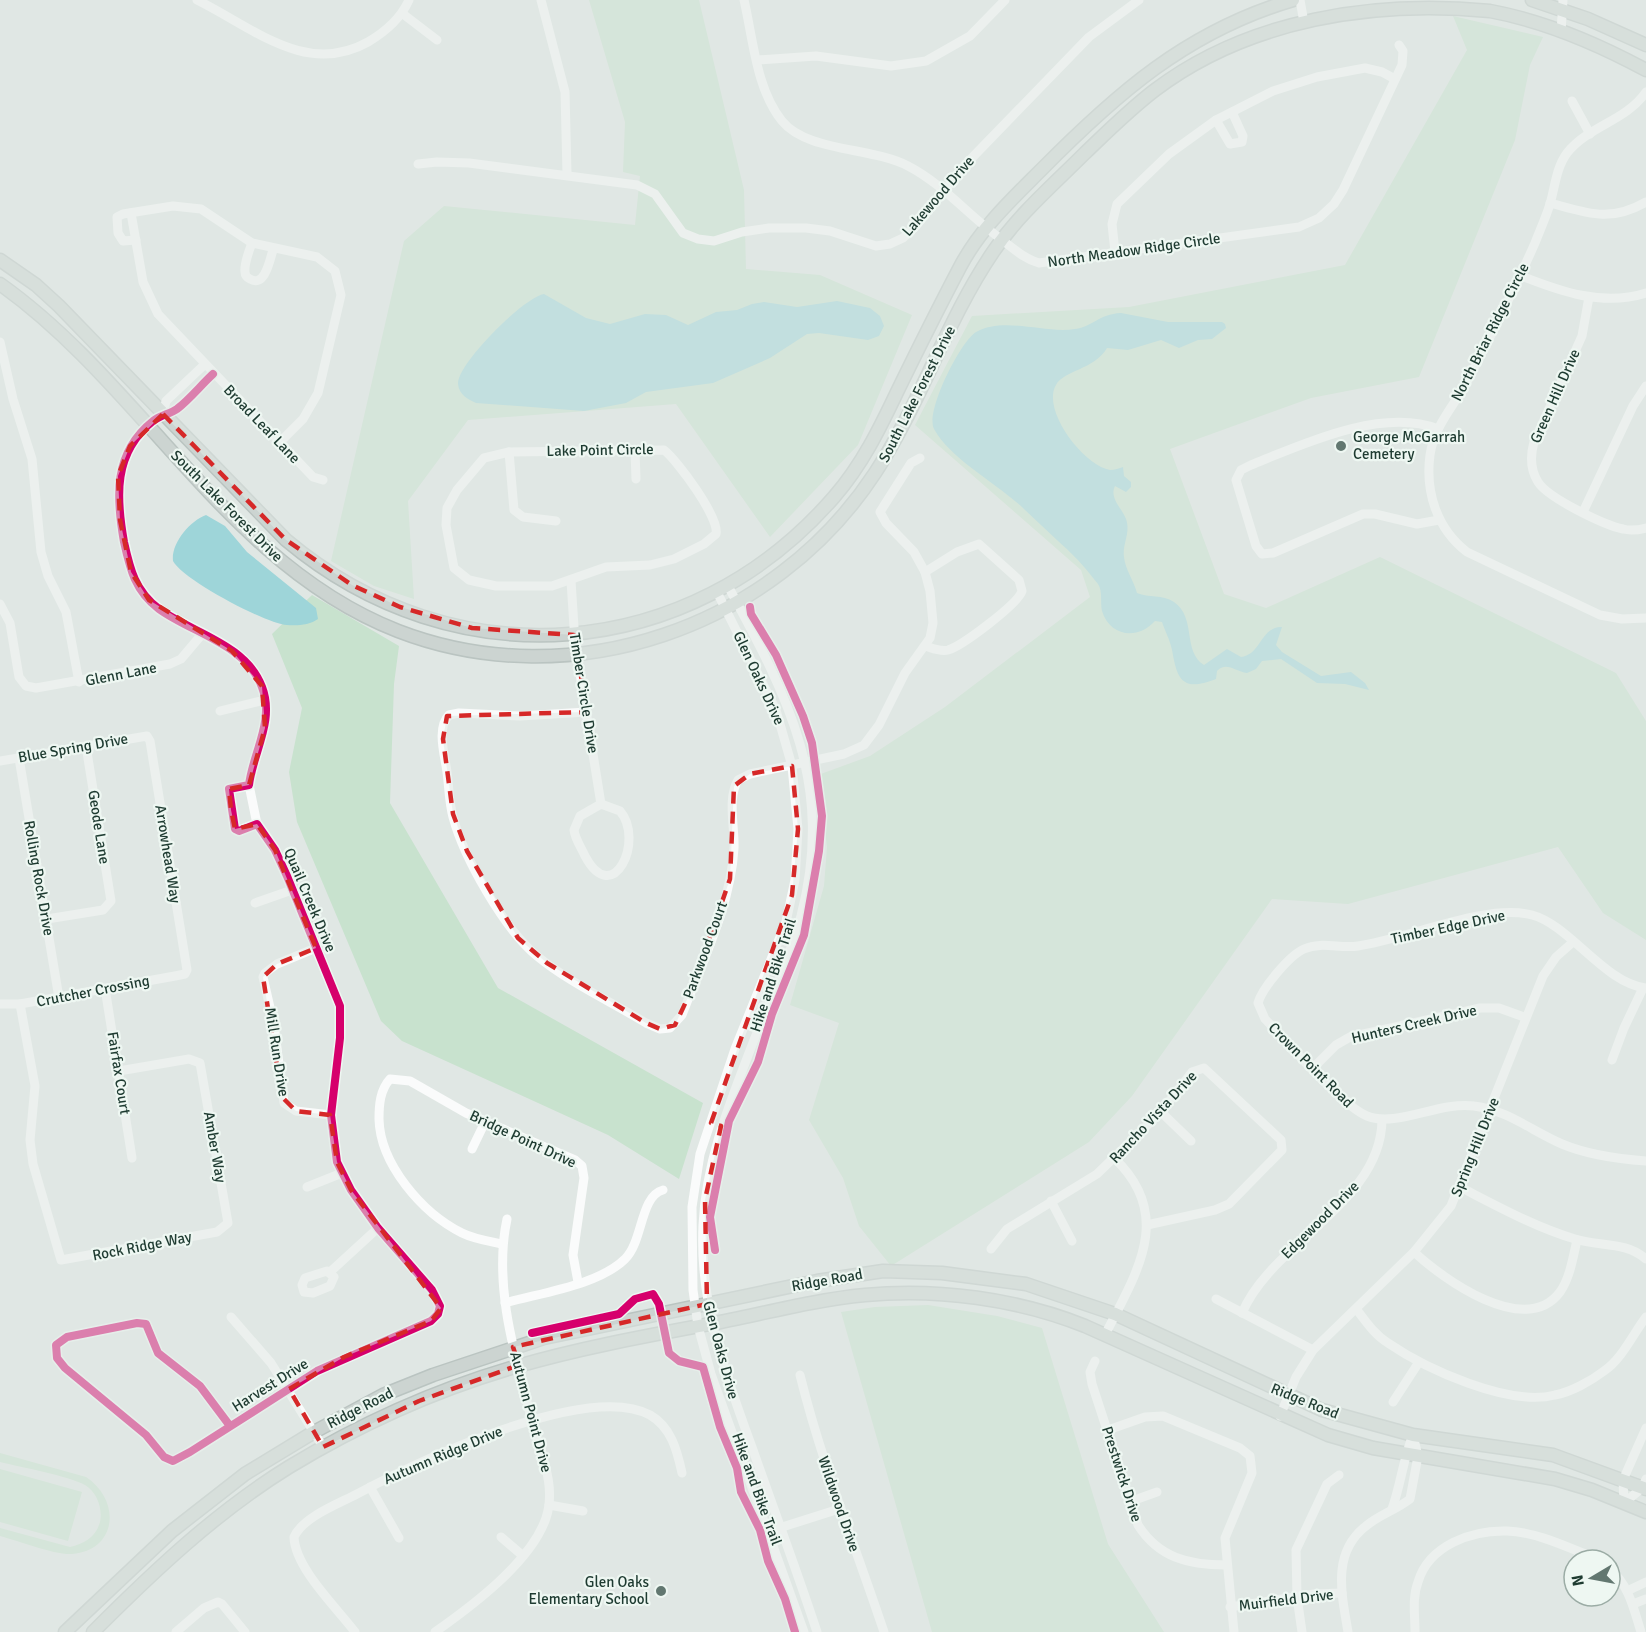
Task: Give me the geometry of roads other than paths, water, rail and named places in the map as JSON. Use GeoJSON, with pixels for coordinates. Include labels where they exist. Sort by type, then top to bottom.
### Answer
{"type":"FeatureCollection","features":[{"type":"Feature","properties":{"kind":"main road","name":"South Lake Forest Drive"},"geometry":{"type":"LineString","coordinates":[[0,260],[36,285],[59,306],[286,540],[322,569],[400,607],[472,628],[510,634],[574,635],[630,625],[683,607],[722,589],[773,557],[796,538],[848,481],[873,441],[959,269],[985,229],[1099,112],[1159,63],[1232,22],[1293,0]]}},
{"type":"Feature","properties":{"kind":"main road"},"geometry":{"type":"LineString","coordinates":[[1532,0],[1563,5],[1646,45]]}},
{"type":"Feature","properties":{"kind":"main road","name":"South Lake Forest Drive"},"geometry":{"type":"LineString","coordinates":[[0,284],[29,306],[63,339],[262,545],[297,575],[338,602],[381,624],[435,642],[516,655],[577,653],[639,642],[687,627],[754,595],[811,551],[858,499],[891,448],[963,302],[1002,240],[1034,203],[1154,90],[1226,48],[1303,16],[1353,9],[1422,4],[1495,11],[1561,32],[1646,70]]}},
{"type":"Feature","properties":{"kind":"main road","name":"Ridge Road"},"geometry":{"type":"LineString","coordinates":[[66,1632],[172,1531],[245,1474],[314,1432],[383,1395],[513,1347],[817,1281],[883,1271],[942,1273],[1026,1284],[1115,1314],[1322,1410],[1413,1435],[1553,1455],[1623,1480],[1645,1485]]}},
{"type":"Feature","properties":{"kind":"main road"},"geometry":{"type":"LineString","coordinates":[[817,1281],[820,1301]]}},
{"type":"Feature","properties":{"kind":"main road","name":"Ridge Road"},"geometry":{"type":"LineString","coordinates":[[92,1632],[137,1588],[212,1523],[273,1477],[323,1447],[419,1401],[519,1365],[820,1301],[867,1295],[950,1296],[1039,1311],[1105,1335],[1280,1416],[1353,1443],[1555,1479],[1646,1512]]}},
{"type":"Feature","properties":{"kind":"main road"},"geometry":{"type":"LineString","coordinates":[[92,1632],[113,1606],[112,1596],[108,1590]]}},
{"type":"Feature","properties":{"kind":"street"},"geometry":{"type":"LineString","coordinates":[[197,0],[293,51],[325,56],[352,51],[376,37],[403,14],[409,0]]}},
{"type":"Feature","properties":{"kind":"street"},"geometry":{"type":"LineString","coordinates":[[541,0],[565,92],[567,174]]}},
{"type":"Feature","properties":{"kind":"street","name":"North Meadow Ridge Circle"},"geometry":{"type":"LineString","coordinates":[[744,0],[772,106],[789,128],[818,142],[875,153],[897,161],[944,191],[985,229],[1017,254],[1039,263],[1279,231],[1299,227],[1319,218],[1334,204],[1343,190],[1395,79],[1404,58],[1399,45]]}},
{"type":"Feature","properties":{"kind":"street"},"geometry":{"type":"LineString","coordinates":[[758,60],[816,56],[891,66],[917,63],[941,54],[970,36],[1005,0]]}},
{"type":"Feature","properties":{"kind":"street","name":"Lakewood Drive"},"geometry":{"type":"LineString","coordinates":[[418,164],[469,163],[567,174],[643,186],[660,200],[683,233],[707,240],[756,230],[806,228],[830,231],[876,246],[890,244],[903,238],[916,226],[966,164],[1089,37],[1138,0]]}},
{"type":"Feature","properties":{"kind":"street"},"geometry":{"type":"LineString","coordinates":[[1299,0],[1303,16]]}},
{"type":"Feature","properties":{"kind":"street"},"geometry":{"type":"LineString","coordinates":[[1561,32],[1563,5]]}},
{"type":"Feature","properties":{"kind":"street"},"geometry":{"type":"LineString","coordinates":[[403,14],[437,40]]}},
{"type":"Feature","properties":{"kind":"street"},"geometry":{"type":"LineString","coordinates":[[1115,252],[1112,224],[1118,204],[1169,153],[1216,120],[1296,83],[1349,70],[1375,69],[1395,79]]}},
{"type":"Feature","properties":{"kind":"street","name":"North Briar Ridge Circle"},"geometry":{"type":"LineString","coordinates":[[1646,92],[1623,116],[1590,134],[1566,154],[1557,174],[1550,203],[1519,275],[1468,380],[1438,429],[1432,447],[1429,470],[1432,500],[1439,520],[1459,546],[1508,573],[1600,615],[1622,619],[1646,618]]}},
{"type":"Feature","properties":{"kind":"street"},"geometry":{"type":"LineString","coordinates":[[1572,101],[1590,134]]}},
{"type":"Feature","properties":{"kind":"street"},"geometry":{"type":"LineString","coordinates":[[1216,120],[1230,144],[1242,142],[1243,136],[1232,112]]}},
{"type":"Feature","properties":{"kind":"street"},"geometry":{"type":"LineString","coordinates":[[782,136],[789,128]]}},
{"type":"Feature","properties":{"kind":"street"},"geometry":{"type":"LineString","coordinates":[[1550,203],[1605,216],[1619,214],[1646,202]]}},
{"type":"Feature","properties":{"kind":"street"},"geometry":{"type":"LineString","coordinates":[[136,240],[123,241],[116,224],[117,217],[173,206],[201,209],[252,243],[273,250],[317,257],[335,271],[341,295],[318,393],[303,418],[280,441]]}},
{"type":"Feature","properties":{"kind":"street","name":"Broad Leaf Lane"},"geometry":{"type":"LineString","coordinates":[[131,213],[143,282],[158,314],[204,365],[314,477],[323,480]]}},
{"type":"Feature","properties":{"kind":"street"},"geometry":{"type":"LineString","coordinates":[[252,243],[245,270],[246,276],[252,280],[259,280],[264,275],[273,250]]}},
{"type":"Feature","properties":{"kind":"street"},"geometry":{"type":"LineString","coordinates":[[1519,275],[1569,293],[1590,297],[1620,297],[1646,293]]}},
{"type":"Feature","properties":{"kind":"street","name":"Green Hill Drive"},"geometry":{"type":"LineString","coordinates":[[1590,297],[1582,336],[1531,453],[1532,469],[1541,487],[1583,512],[1624,529],[1646,528]]}},
{"type":"Feature","properties":{"kind":"street"},"geometry":{"type":"LineString","coordinates":[[0,342],[13,399],[32,459],[40,552],[48,576],[66,612],[79,682]]}},
{"type":"Feature","properties":{"kind":"street"},"geometry":{"type":"LineString","coordinates":[[163,414],[166,402],[204,365]]}},
{"type":"Feature","properties":{"kind":"street","name":"Quail Creek Drive"},"geometry":{"type":"LineString","coordinates":[[213,374],[175,410],[163,414],[147,425],[126,454],[118,477],[120,520],[131,572],[139,589],[159,609],[203,633],[243,660],[258,679],[266,700],[265,728],[251,770],[249,785],[257,824],[275,850],[335,991],[341,1022],[331,1115],[333,1144],[342,1173],[378,1228],[437,1297],[440,1306],[438,1314]]}},
{"type":"Feature","properties":{"kind":"street"},"geometry":{"type":"LineString","coordinates":[[1583,512],[1633,406],[1646,386]]}},
{"type":"Feature","properties":{"kind":"street"},"geometry":{"type":"LineString","coordinates":[[1438,429],[1406,422],[1356,429],[1320,439],[1251,465],[1240,470],[1236,480],[1256,546],[1262,554],[1273,553],[1363,514],[1375,514],[1417,524],[1439,520]]}},
{"type":"Feature","properties":{"kind":"street","name":"Lake Point Circle"},"geometry":{"type":"LineString","coordinates":[[659,449],[667,452],[708,509],[716,524],[716,534],[704,544],[674,559],[650,565],[606,567],[571,581],[538,587],[496,586],[469,580],[454,568],[446,525],[448,505],[479,463],[488,456],[509,452],[659,449]]}},
{"type":"Feature","properties":{"kind":"street"},"geometry":{"type":"LineString","coordinates":[[636,451],[636,479]]}},
{"type":"Feature","properties":{"kind":"street"},"geometry":{"type":"LineString","coordinates":[[509,452],[514,510],[523,517],[556,521]]}},
{"type":"Feature","properties":{"kind":"street","name":"Parkwood Court"},"geometry":{"type":"LineString","coordinates":[[587,712],[520,716],[459,712],[449,715],[444,722],[442,739],[453,814],[467,851],[518,938],[547,963],[646,1023],[660,1029],[675,1025],[682,1014],[724,899],[733,861],[734,786],[738,780],[750,774],[855,750],[872,737],[905,673],[932,633],[930,591],[925,572],[914,552],[886,523],[880,512],[911,463],[920,458]]}},
{"type":"Feature","properties":{"kind":"street"},"geometry":{"type":"LineString","coordinates":[[925,572],[957,552],[979,544],[1019,580],[1022,591],[1011,604],[955,647],[943,651],[925,646]]}},
{"type":"Feature","properties":{"kind":"street","name":"Timber Circle Drive"},"geometry":{"type":"LineString","coordinates":[[571,581],[574,635],[601,804]]}},
{"type":"Feature","properties":{"kind":"street","name":"Glen Oaks Drive"},"geometry":{"type":"LineString","coordinates":[[722,589],[776,710],[792,766],[798,829],[792,895],[786,922],[735,1049],[700,1154],[692,1207],[691,1263],[701,1305],[711,1324],[724,1371],[818,1632]]}},
{"type":"Feature","properties":{"kind":"street","name":"Glenn Lane"},"geometry":{"type":"LineString","coordinates":[[0,604],[10,623],[19,677],[26,686],[44,688],[170,664],[181,659],[203,633]]}},
{"type":"Feature","properties":{"kind":"street","name":"Glen Oaks Drive"},"geometry":{"type":"LineString","coordinates":[[731,607],[786,697],[806,763],[812,838],[801,914],[721,1126],[705,1200],[701,1305],[698,1326],[715,1385],[804,1632]]}},
{"type":"Feature","properties":{"kind":"street"},"geometry":{"type":"LineString","coordinates":[[220,711],[266,700]]}},
{"type":"Feature","properties":{"kind":"street","name":"Blue Spring Drive"},"geometry":{"type":"LineString","coordinates":[[0,761],[147,736]]}},
{"type":"Feature","properties":{"kind":"street","name":"Arrowhead Way"},"geometry":{"type":"LineString","coordinates":[[147,736],[150,741],[187,970],[185,974]]}},
{"type":"Feature","properties":{"kind":"street","name":"Geode Lane"},"geometry":{"type":"LineString","coordinates":[[47,919],[108,907],[111,901],[86,746]]}},
{"type":"Feature","properties":{"kind":"street","name":"Rolling Rock Drive"},"geometry":{"type":"LineString","coordinates":[[19,758],[59,998]]}},
{"type":"Feature","properties":{"kind":"street"},"geometry":{"type":"LineString","coordinates":[[249,785],[229,789],[231,810],[235,829],[239,831],[257,824]]}},
{"type":"Feature","properties":{"kind":"street"},"geometry":{"type":"LineString","coordinates":[[601,804],[620,811],[629,829],[626,861],[619,871],[608,875],[598,873],[589,862],[574,830],[580,816],[601,804]]}},
{"type":"Feature","properties":{"kind":"street"},"geometry":{"type":"LineString","coordinates":[[255,903],[292,890]]}},
{"type":"Feature","properties":{"kind":"street","name":"Timber Edge Drive"},"geometry":{"type":"LineString","coordinates":[[1258,1006],[1261,996],[1292,957],[1316,946],[1366,945],[1509,913],[1540,918],[1624,980],[1644,988]]}},
{"type":"Feature","properties":{"kind":"street","name":"Spring Hill Drive"},"geometry":{"type":"LineString","coordinates":[[1280,1416],[1296,1377],[1313,1350],[1357,1310],[1414,1252],[1440,1221],[1460,1187],[1524,1017],[1549,965],[1573,942]]}},
{"type":"Feature","properties":{"kind":"street","name":"Mill Run Drive"},"geometry":{"type":"LineString","coordinates":[[316,948],[277,964],[263,977],[274,1025],[284,1103],[296,1111],[331,1115]]}},
{"type":"Feature","properties":{"kind":"street","name":"Crutcher Crossing"},"geometry":{"type":"LineString","coordinates":[[0,1004],[20,1004],[59,998],[185,974]]}},
{"type":"Feature","properties":{"kind":"street","name":"Fairfax Court"},"geometry":{"type":"LineString","coordinates":[[105,988],[132,1158]]}},
{"type":"Feature","properties":{"kind":"street"},"geometry":{"type":"LineString","coordinates":[[1612,1060],[1644,988]]}},
{"type":"Feature","properties":{"kind":"street","name":"Rock Ridge Way"},"geometry":{"type":"LineString","coordinates":[[20,1004],[35,1086],[30,1140],[33,1164],[60,1260],[224,1229]]}},
{"type":"Feature","properties":{"kind":"street","name":"Crown Point Road"},"geometry":{"type":"LineString","coordinates":[[1258,1006],[1265,1019],[1357,1111],[1382,1120]]}},
{"type":"Feature","properties":{"kind":"street","name":"Hunters Creek Drive"},"geometry":{"type":"LineString","coordinates":[[1313,1068],[1336,1045],[1350,1037],[1479,1008],[1499,1008],[1524,1017]]}},
{"type":"Feature","properties":{"kind":"street","name":"Amber Way"},"geometry":{"type":"LineString","coordinates":[[119,1071],[189,1059],[200,1063],[228,1223],[224,1229]]}},
{"type":"Feature","properties":{"kind":"street","name":"Rancho Vista Drive"},"geometry":{"type":"LineString","coordinates":[[991,1249],[1007,1229],[1088,1181],[1161,1112],[1186,1079],[1199,1068],[1207,1069],[1283,1143],[1280,1154],[1229,1204],[1215,1210],[1148,1225]]}},
{"type":"Feature","properties":{"kind":"street","name":"Bridge Point Drive"},"geometry":{"type":"LineString","coordinates":[[502,1244],[471,1237],[448,1224],[428,1208],[396,1172],[385,1154],[380,1128],[381,1100],[390,1079],[410,1081],[485,1122],[575,1160],[582,1166],[584,1178],[573,1255],[578,1282]]}},
{"type":"Feature","properties":{"kind":"street"},"geometry":{"type":"LineString","coordinates":[[1382,1120],[1456,1105],[1490,1109],[1509,1115],[1572,1148],[1614,1158],[1646,1161]]}},
{"type":"Feature","properties":{"kind":"street"},"geometry":{"type":"LineString","coordinates":[[1161,1112],[1191,1141]]}},
{"type":"Feature","properties":{"kind":"street","name":"Edgewood Drive"},"geometry":{"type":"LineString","coordinates":[[1242,1313],[1260,1281],[1357,1185],[1367,1171],[1380,1143],[1382,1120]]}},
{"type":"Feature","properties":{"kind":"street"},"geometry":{"type":"LineString","coordinates":[[472,1149],[485,1122]]}},
{"type":"Feature","properties":{"kind":"street"},"geometry":{"type":"LineString","coordinates":[[711,1123],[721,1126]]}},
{"type":"Feature","properties":{"kind":"street"},"geometry":{"type":"LineString","coordinates":[[1105,1335],[1140,1264],[1148,1225],[1138,1189],[1114,1158]]}},
{"type":"Feature","properties":{"kind":"street"},"geometry":{"type":"LineString","coordinates":[[307,1187],[342,1173]]}},
{"type":"Feature","properties":{"kind":"street"},"geometry":{"type":"LineString","coordinates":[[1460,1187],[1525,1219],[1577,1240],[1627,1247],[1646,1259]]}},
{"type":"Feature","properties":{"kind":"street"},"geometry":{"type":"LineString","coordinates":[[505,1303],[612,1270],[626,1258],[638,1241],[649,1201],[655,1192],[663,1190]]}},
{"type":"Feature","properties":{"kind":"street"},"geometry":{"type":"LineString","coordinates":[[1051,1201],[1071,1241]]}},
{"type":"Feature","properties":{"kind":"street","name":"Autumn Point Drive"},"geometry":{"type":"LineString","coordinates":[[435,1632],[480,1599],[522,1555],[543,1526],[549,1504],[546,1468],[531,1420],[505,1303],[502,1244],[507,1219]]}},
{"type":"Feature","properties":{"kind":"street"},"geometry":{"type":"LineString","coordinates":[[330,1272],[378,1228]]}},
{"type":"Feature","properties":{"kind":"street"},"geometry":{"type":"LineString","coordinates":[[1414,1252],[1437,1272],[1470,1293],[1497,1304],[1524,1308],[1551,1300],[1561,1291],[1569,1274],[1577,1240]]}},
{"type":"Feature","properties":{"kind":"street"},"geometry":{"type":"LineString","coordinates":[[1216,1299],[1313,1350]]}},
{"type":"Feature","properties":{"kind":"street"},"geometry":{"type":"LineString","coordinates":[[1357,1310],[1387,1343],[1419,1362],[1479,1387],[1532,1397],[1556,1395],[1611,1366],[1646,1317]]}},
{"type":"Feature","properties":{"kind":"street","name":"Harvest Drive"},"geometry":{"type":"LineString","coordinates":[[230,1426],[200,1386],[158,1353],[154,1348],[149,1328],[142,1322],[67,1337],[58,1342],[55,1349],[57,1358],[65,1368],[146,1434],[167,1460],[177,1460],[344,1357],[431,1321],[438,1314]]}},
{"type":"Feature","properties":{"kind":"street"},"geometry":{"type":"LineString","coordinates":[[231,1317],[261,1349],[289,1389],[323,1447]]}},
{"type":"Feature","properties":{"kind":"street","name":"Prestwick Drive"},"geometry":{"type":"LineString","coordinates":[[1095,1361],[1090,1372],[1129,1502],[1142,1532],[1166,1554],[1196,1564],[1226,1565]]}},
{"type":"Feature","properties":{"kind":"street"},"geometry":{"type":"LineString","coordinates":[[1393,1402],[1419,1362]]}},
{"type":"Feature","properties":{"kind":"street","name":"Wildwood Drive"},"geometry":{"type":"LineString","coordinates":[[800,1375],[814,1431],[839,1509],[884,1632]]}},
{"type":"Feature","properties":{"kind":"street","name":"Autumn Ridge Drive"},"geometry":{"type":"LineString","coordinates":[[355,1632],[304,1567],[294,1541],[296,1534],[311,1521],[370,1487],[462,1445],[531,1420],[611,1406],[641,1412],[655,1418],[667,1430],[674,1443],[682,1473]]}},
{"type":"Feature","properties":{"kind":"street"},"geometry":{"type":"LineString","coordinates":[[1107,1430],[1145,1417],[1171,1417],[1244,1450],[1252,1466],[1248,1482],[1227,1529],[1226,1565],[1234,1632]]}},
{"type":"Feature","properties":{"kind":"street"},"geometry":{"type":"LineString","coordinates":[[1624,1503],[1623,1480],[1646,1428]]}},
{"type":"Feature","properties":{"kind":"street"},"geometry":{"type":"LineString","coordinates":[[1392,1509],[1400,1490],[1405,1454],[1413,1435]]}},
{"type":"Feature","properties":{"kind":"street"},"geometry":{"type":"LineString","coordinates":[[1348,1632],[1341,1574],[1347,1548],[1364,1527],[1410,1499],[1418,1456],[1413,1435]]}},
{"type":"Feature","properties":{"kind":"street"},"geometry":{"type":"LineString","coordinates":[[1302,1632],[1294,1561],[1299,1539],[1327,1484],[1339,1475]]}},
{"type":"Feature","properties":{"kind":"street"},"geometry":{"type":"LineString","coordinates":[[1624,1503],[1645,1485]]}},
{"type":"Feature","properties":{"kind":"street"},"geometry":{"type":"LineString","coordinates":[[370,1487],[399,1538]]}},
{"type":"Feature","properties":{"kind":"street"},"geometry":{"type":"LineString","coordinates":[[1129,1502],[1157,1492]]}},
{"type":"Feature","properties":{"kind":"street"},"geometry":{"type":"LineString","coordinates":[[549,1504],[583,1511]]}},
{"type":"Feature","properties":{"kind":"street"},"geometry":{"type":"LineString","coordinates":[[768,1532],[839,1509]]}},
{"type":"Feature","properties":{"kind":"street"},"geometry":{"type":"LineString","coordinates":[[1415,1632],[1415,1595],[1424,1568],[1445,1546],[1458,1539],[1508,1531],[1543,1539],[1567,1548]]}},
{"type":"Feature","properties":{"kind":"street"},"geometry":{"type":"LineString","coordinates":[[501,1537],[522,1555]]}},
{"type":"Feature","properties":{"kind":"street"},"geometry":{"type":"LineString","coordinates":[[1622,1582],[1633,1604],[1641,1632]]}},
{"type":"Feature","properties":{"kind":"street"},"geometry":{"type":"LineString","coordinates":[[1627,1591],[1646,1582]]}},
{"type":"Feature","properties":{"kind":"street","name":"Muirfield Drive"},"geometry":{"type":"LineString","coordinates":[[1230,1607],[1342,1593]]}},
{"type":"Feature","properties":{"kind":"street"},"geometry":{"type":"LineString","coordinates":[[1633,1604],[1646,1599]]}},
{"type":"Feature","properties":{"kind":"street"},"geometry":{"type":"LineString","coordinates":[[176,1632],[204,1608],[218,1602],[245,1632]]}},
{"type":"Feature","properties":{"kind":"water"},"geometry":{"type":"Polygon","coordinates":[[[544,294],[586,318],[610,324],[645,314],[666,315],[688,325],[716,312],[737,310],[764,302],[797,307],[837,301],[870,308],[880,316],[884,326],[879,336],[868,340],[819,333],[807,334],[770,358],[713,383],[646,392],[626,403],[584,411],[476,403],[464,396],[458,384],[468,362],[508,319],[522,307],[544,294]]]}},
{"type":"Feature","properties":{"kind":"water"},"geometry":{"type":"Polygon","coordinates":[[[1121,313],[1168,322],[1222,322],[1226,328],[1212,339],[1198,340],[1179,348],[1161,340],[1128,350],[1107,348],[1095,361],[1066,376],[1056,385],[1053,396],[1054,408],[1060,422],[1078,448],[1088,459],[1100,466],[1110,470],[1123,467],[1124,476],[1131,482],[1131,487],[1126,492],[1115,486],[1114,495],[1126,519],[1124,557],[1137,593],[1169,600],[1181,609],[1188,625],[1193,652],[1204,665],[1227,649],[1241,657],[1248,655],[1270,631],[1282,627],[1276,645],[1282,652],[1321,676],[1351,672],[1365,683],[1369,690],[1345,684],[1317,683],[1281,659],[1262,661],[1256,669],[1247,673],[1231,668],[1220,668],[1216,679],[1204,683],[1188,683],[1183,680],[1176,668],[1162,622],[1155,621],[1141,631],[1133,633],[1118,631],[1111,626],[1102,611],[1100,587],[1080,562],[1015,501],[964,462],[934,429],[933,420],[939,393],[961,349],[976,332],[999,325],[1075,329],[1121,313]]]}},
{"type":"Feature","properties":{"kind":"water"},"geometry":{"type":"Polygon","coordinates":[[[206,515],[225,526],[247,552],[316,608],[318,619],[299,625],[276,623],[207,589],[180,569],[173,561],[178,540],[188,527],[206,515]]]}},
{"type":"Feature","properties":{"kind":"place","name":"George McGarrah Cemetery"},"geometry":{"type":"Point","coordinates":[1341,446]}},
{"type":"Feature","properties":{"kind":"place","name":"Glen Oaks Elementary School"},"geometry":{"type":"Point","coordinates":[661,1591]}}]}
